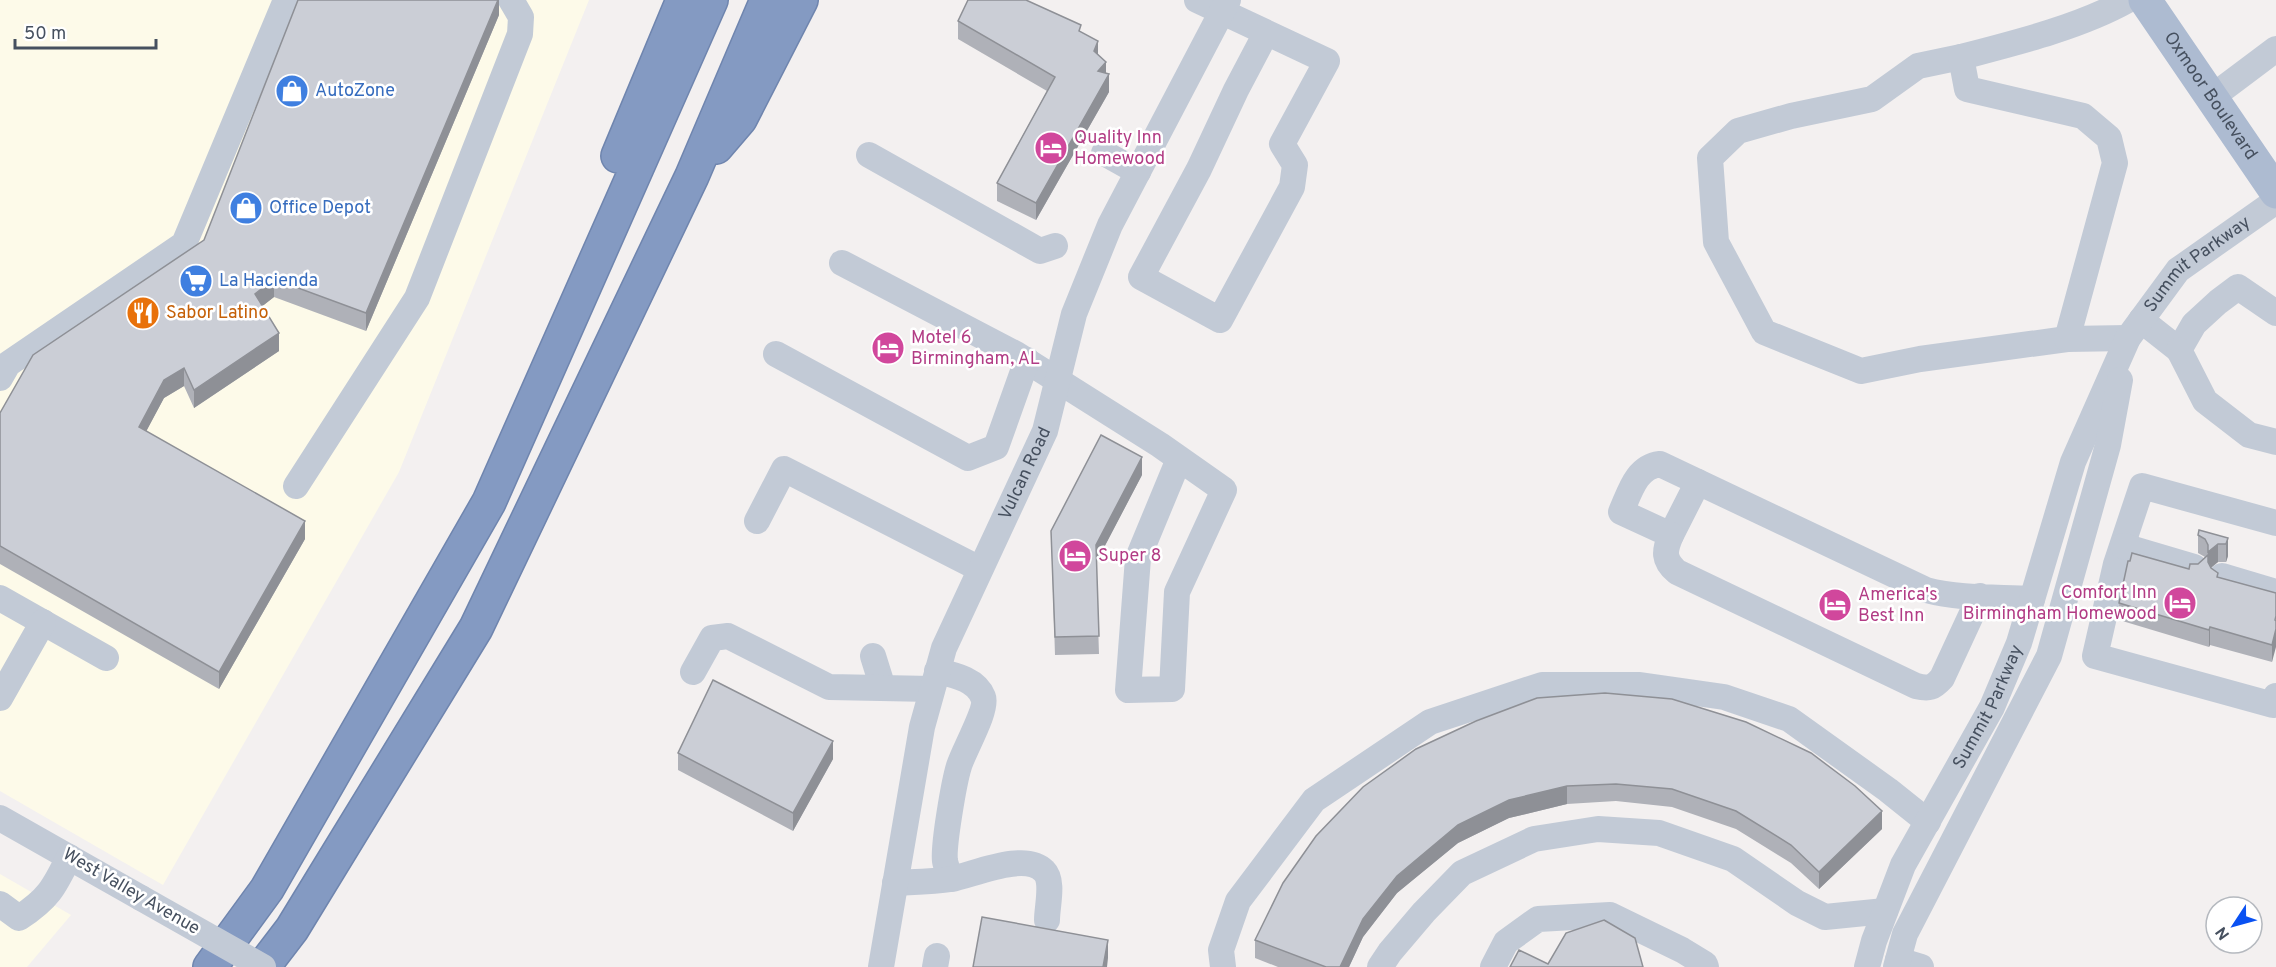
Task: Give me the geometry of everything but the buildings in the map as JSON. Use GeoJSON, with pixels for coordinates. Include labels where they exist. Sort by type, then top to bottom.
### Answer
{"type":"FeatureCollection","features":[{"type":"Feature","properties":{"kind":"highway"},"geometry":{"type":"LineString","coordinates":[[489,502],[516,400],[683,0]]}},
{"type":"Feature","properties":{"kind":"highway"},"geometry":{"type":"LineString","coordinates":[[210,967],[267,889],[489,502],[711,0]]}},
{"type":"Feature","properties":{"kind":"highway"},"geometry":{"type":"LineString","coordinates":[[263,967],[292,930],[476,628],[692,176],[767,0]]}},
{"type":"Feature","properties":{"kind":"highway"},"geometry":{"type":"LineString","coordinates":[[692,176],[740,119],[801,0]]}},
{"type":"Feature","properties":{"kind":"main road","name":"Oxmoor Boulevard"},"geometry":{"type":"LineString","coordinates":[[2145,0],[2276,192]]}},
{"type":"Feature","properties":{"kind":"street"},"geometry":{"type":"LineString","coordinates":[[0,378],[8,364],[184,244],[286,0]]}},
{"type":"Feature","properties":{"kind":"street"},"geometry":{"type":"LineString","coordinates":[[296,486],[417,298],[520,34],[521,17],[511,0]]}},
{"type":"Feature","properties":{"kind":"street"},"geometry":{"type":"LineString","coordinates":[[1197,0],[1224,6],[1266,33],[1327,61],[1282,144],[1295,165],[1293,187],[1220,320],[1141,277],[1199,169],[1266,33]]}},
{"type":"Feature","properties":{"kind":"street"},"geometry":{"type":"LineString","coordinates":[[2128,0],[2110,10],[2019,41],[1918,66],[1872,99],[1791,116],[1737,131],[1710,158],[1716,242],[1764,332],[1861,371],[1920,359],[2134,329],[2179,350],[2205,401],[2249,435],[2276,442]]}},
{"type":"Feature","properties":{"kind":"street","name":"Vulcan Road"},"geometry":{"type":"LineString","coordinates":[[881,967],[922,727],[944,648],[1045,431],[1074,314],[1110,225],[1224,6]]}},
{"type":"Feature","properties":{"kind":"street"},"geometry":{"type":"LineString","coordinates":[[2212,97],[2276,49]]}},
{"type":"Feature","properties":{"kind":"street"},"geometry":{"type":"LineString","coordinates":[[1961,57],[1967,89],[2083,116],[2109,138],[2115,163],[2067,339]]}},
{"type":"Feature","properties":{"kind":"street"},"geometry":{"type":"LineString","coordinates":[[1104,153],[1138,172]]}},
{"type":"Feature","properties":{"kind":"street"},"geometry":{"type":"LineString","coordinates":[[869,155],[1040,251],[1055,246]]}},
{"type":"Feature","properties":{"kind":"street","name":"Summit Parkway"},"geometry":{"type":"LineString","coordinates":[[1867,967],[1874,941],[1903,865],[1992,707],[2019,643],[2073,462],[2134,329],[2178,270],[2276,201]]}},
{"type":"Feature","properties":{"kind":"street"},"geometry":{"type":"LineString","coordinates":[[842,263],[1027,360],[1179,459],[1224,490],[1177,592],[1172,690],[1128,690],[1138,558],[1179,459]]}},
{"type":"Feature","properties":{"kind":"street"},"geometry":{"type":"LineString","coordinates":[[2179,350],[2194,324],[2238,287],[2276,313]]}},
{"type":"Feature","properties":{"kind":"street","name":"Summit Parkway"},"geometry":{"type":"LineString","coordinates":[[1905,965],[1905,934],[2049,656],[2108,445],[2134,329]]}},
{"type":"Feature","properties":{"kind":"street"},"geometry":{"type":"LineString","coordinates":[[776,354],[968,458],[996,447],[1027,360]]}},
{"type":"Feature","properties":{"kind":"street"},"geometry":{"type":"LineString","coordinates":[[1671,534],[1621,512],[1639,473],[1648,465],[1660,464],[1926,590],[1940,594],[2032,599]]}},
{"type":"Feature","properties":{"kind":"street"},"geometry":{"type":"LineString","coordinates":[[757,521],[784,469],[980,569]]}},
{"type":"Feature","properties":{"kind":"street"},"geometry":{"type":"LineString","coordinates":[[1698,482],[1665,549],[1665,558],[1677,572],[1916,686],[1928,689],[1935,686],[1942,678],[1980,596]]}},
{"type":"Feature","properties":{"kind":"street"},"geometry":{"type":"LineString","coordinates":[[2276,524],[2142,486],[2120,555],[2095,656],[2273,705],[2276,696]]}},
{"type":"Feature","properties":{"kind":"street"},"geometry":{"type":"LineString","coordinates":[[2048,546],[2078,553],[2120,555],[2194,567]]}},
{"type":"Feature","properties":{"kind":"street"},"geometry":{"type":"LineString","coordinates":[[2222,576],[2276,592]]}},
{"type":"Feature","properties":{"kind":"street"},"geometry":{"type":"LineString","coordinates":[[0,598],[106,658]]}},
{"type":"Feature","properties":{"kind":"street"},"geometry":{"type":"LineString","coordinates":[[0,698],[43,622]]}},
{"type":"Feature","properties":{"kind":"street"},"geometry":{"type":"LineString","coordinates":[[693,672],[712,638],[728,636],[829,687],[883,688],[963,678],[976,686],[984,699],[983,715],[970,736],[958,768],[946,845],[945,861],[951,879]]}},
{"type":"Feature","properties":{"kind":"street"},"geometry":{"type":"LineString","coordinates":[[873,656],[883,688]]}},
{"type":"Feature","properties":{"kind":"street"},"geometry":{"type":"LineString","coordinates":[[1223,967],[1221,950],[1238,901],[1314,800],[1430,722],[1542,686],[1640,685],[1724,697],[1789,719],[1888,790],[1928,822]]}},
{"type":"Feature","properties":{"kind":"street","name":"West Valley Avenue"},"geometry":{"type":"LineString","coordinates":[[0,818],[263,967]]}},
{"type":"Feature","properties":{"kind":"street"},"geometry":{"type":"LineString","coordinates":[[1380,967],[1424,912],[1462,873],[1534,839],[1598,829],[1659,833],[1733,859],[1797,903],[1825,916],[1885,911]]}},
{"type":"Feature","properties":{"kind":"street"},"geometry":{"type":"LineString","coordinates":[[0,904],[19,918],[40,904],[55,886],[69,857]]}},
{"type":"Feature","properties":{"kind":"street"},"geometry":{"type":"LineString","coordinates":[[895,883],[951,879],[1005,864],[1035,865],[1044,870],[1049,879],[1047,920]]}},
{"type":"Feature","properties":{"kind":"street"},"geometry":{"type":"LineString","coordinates":[[1493,967],[1506,942],[1538,920],[1610,915],[1682,950],[1705,964],[1706,967]]}},
{"type":"Feature","properties":{"kind":"shaded area"},"geometry":{"type":"Polygon","coordinates":[[[0,0],[589,0],[399,472],[163,885],[0,791],[0,0]]]}},
{"type":"Feature","properties":{"kind":"shaded area"},"geometry":{"type":"Polygon","coordinates":[[[0,874],[71,915],[27,967],[0,967],[0,874]]]}},
{"type":"Feature","properties":{"kind":"place","name":"AutoZone"},"geometry":{"type":"Point","coordinates":[292,91]}},
{"type":"Feature","properties":{"kind":"place","name":"Quality Inn Homewood"},"geometry":{"type":"Point","coordinates":[1051,148]}},
{"type":"Feature","properties":{"kind":"place","name":"Office Depot"},"geometry":{"type":"Point","coordinates":[246,208]}},
{"type":"Feature","properties":{"kind":"place","name":"La Hacienda"},"geometry":{"type":"Point","coordinates":[196,281]}},
{"type":"Feature","properties":{"kind":"place","name":"Sabor Latino"},"geometry":{"type":"Point","coordinates":[143,313]}},
{"type":"Feature","properties":{"kind":"place","name":"Motel 6 Birmingham, AL"},"geometry":{"type":"Point","coordinates":[888,348]}},
{"type":"Feature","properties":{"kind":"place","name":"Super 8"},"geometry":{"type":"Point","coordinates":[1075,556]}},
{"type":"Feature","properties":{"kind":"place","name":"Comfort Inn Birmingham Homewood"},"geometry":{"type":"Point","coordinates":[2180,603]}},
{"type":"Feature","properties":{"kind":"place","name":"America's Best Inn"},"geometry":{"type":"Point","coordinates":[1835,605]}}]}
